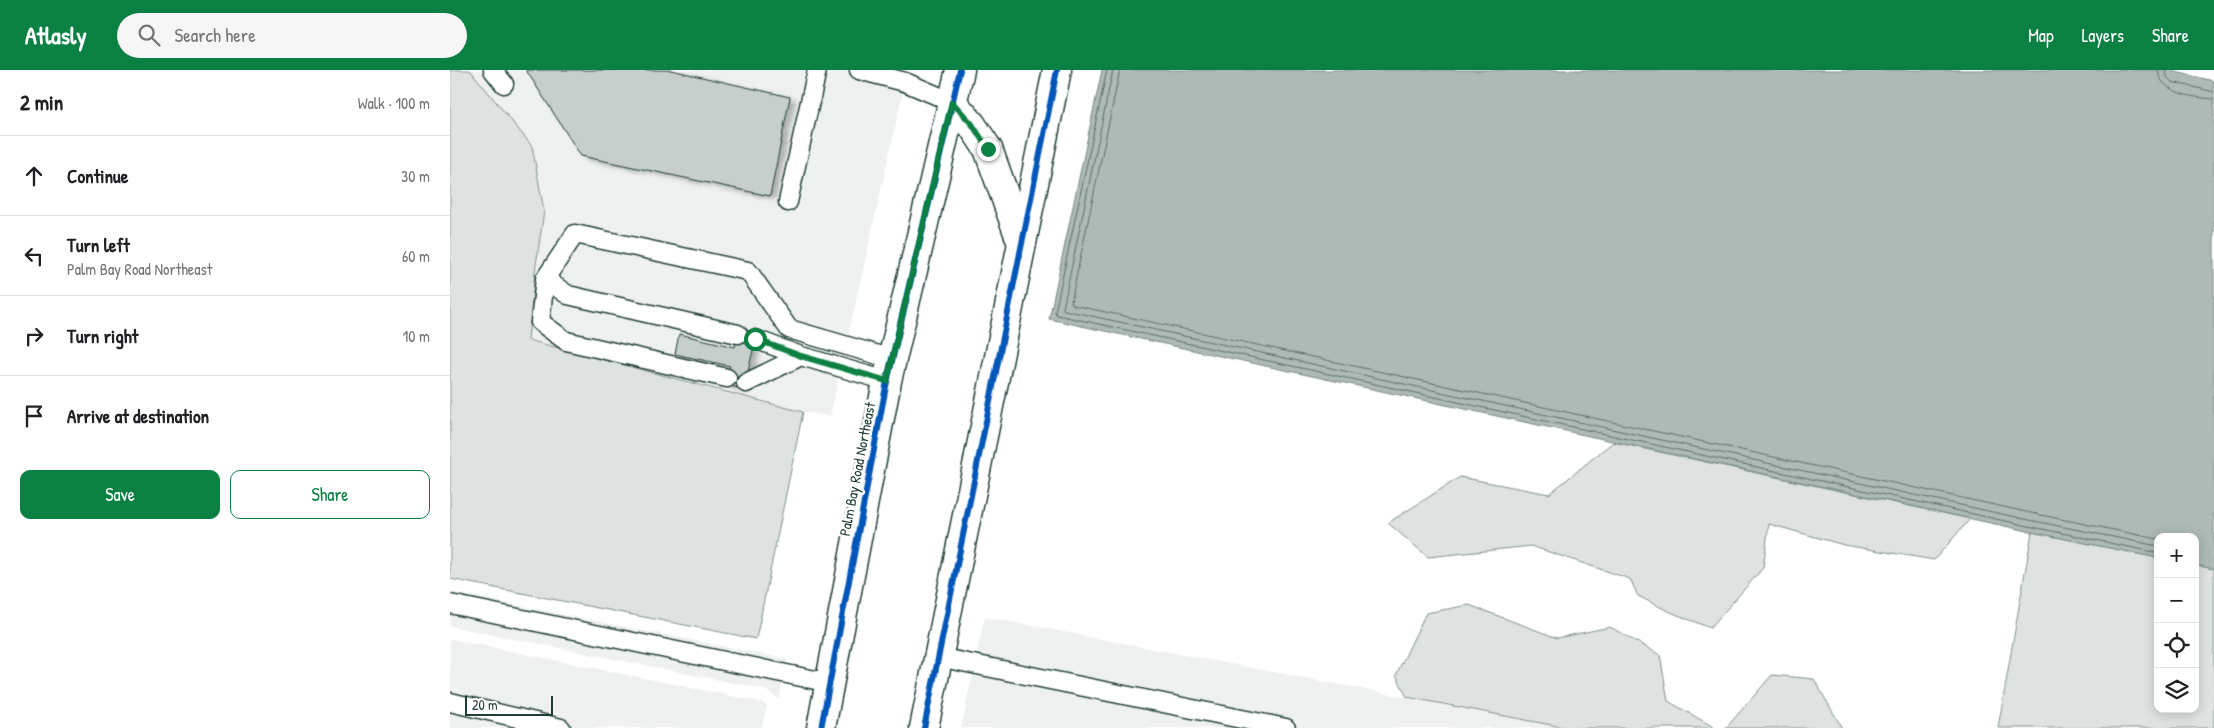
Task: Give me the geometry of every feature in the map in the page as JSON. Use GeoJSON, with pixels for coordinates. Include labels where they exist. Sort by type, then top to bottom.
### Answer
{"type":"FeatureCollection","features":[{"type":"Feature","properties":{"kind":"main road","name":"Palm Bay Road Northeast"},"geometry":{"type":"LineString","coordinates":[[821,728],[890,370],[960,70]]}},
{"type":"Feature","properties":{"kind":"main road"},"geometry":{"type":"LineString","coordinates":[[924,728],[1057,70]]}},
{"type":"Feature","properties":{"kind":"main road"},"geometry":{"type":"LineString","coordinates":[[952,102],[972,124],[988,149],[1022,241]]}},
{"type":"Feature","properties":{"kind":"lane"},"geometry":{"type":"LineString","coordinates":[[788,202],[817,70]]}},
{"type":"Feature","properties":{"kind":"lane"},"geometry":{"type":"LineString","coordinates":[[859,70],[905,82],[952,102]]}},
{"type":"Feature","properties":{"kind":"lane"},"geometry":{"type":"LineString","coordinates":[[727,378],[566,341],[540,322],[545,279],[575,234],[748,271],[789,329],[890,370]]}},
{"type":"Feature","properties":{"kind":"lane"},"geometry":{"type":"LineString","coordinates":[[545,279],[568,295],[738,334]]}},
{"type":"Feature","properties":{"kind":"lane"},"geometry":{"type":"LineString","coordinates":[[755,339],[801,356],[890,370]]}},
{"type":"Feature","properties":{"kind":"lane"},"geometry":{"type":"LineString","coordinates":[[746,383],[801,356]]}},
{"type":"Feature","properties":{"kind":"lane"},"geometry":{"type":"LineString","coordinates":[[450,604],[830,683]]}},
{"type":"Feature","properties":{"kind":"lane"},"geometry":{"type":"LineString","coordinates":[[938,658],[1286,728]]}},
{"type":"Feature","properties":{"kind":"lane"},"geometry":{"type":"LineString","coordinates":[[450,702],[561,728]]}},
{"type":"Feature","properties":{"kind":"shaded area"},"geometry":{"type":"Polygon","coordinates":[[[450,70],[470,70],[532,146],[544,211],[528,340],[803,412],[756,639],[450,579],[450,70]]]}},
{"type":"Feature","properties":{"kind":"shaded area"},"geometry":{"type":"Polygon","coordinates":[[[470,70],[908,70],[830,416],[803,412],[527,340],[544,211],[532,146],[470,70]]]}},
{"type":"Feature","properties":{"kind":"shaded area"},"geometry":{"type":"Polygon","coordinates":[[[1613,442],[1970,519],[1934,560],[1844,545],[1769,524],[1763,568],[1710,628],[1668,611],[1638,596],[1630,579],[1531,546],[1428,557],[1388,523],[1460,477],[1549,494],[1613,442]]]}},
{"type":"Feature","properties":{"kind":"shaded area"},"geometry":{"type":"Polygon","coordinates":[[[2032,532],[2154,557],[2154,713],[2199,713],[2199,566],[2214,569],[2214,728],[1998,728],[2032,532]]]}},
{"type":"Feature","properties":{"kind":"shaded area"},"geometry":{"type":"Polygon","coordinates":[[[450,592],[787,659],[779,699],[764,689],[450,626],[450,592]]]}},
{"type":"Feature","properties":{"kind":"shaded area"},"geometry":{"type":"Polygon","coordinates":[[[1469,605],[1557,638],[1610,627],[1660,655],[1668,701],[1715,728],[1567,728],[1407,697],[1396,675],[1426,613],[1469,605]]]}},
{"type":"Feature","properties":{"kind":"shaded area"},"geometry":{"type":"Polygon","coordinates":[[[985,617],[1567,728],[961,728],[985,617]]]}},
{"type":"Feature","properties":{"kind":"shaded area"},"geometry":{"type":"Polygon","coordinates":[[[450,639],[761,702],[767,705],[762,728],[450,728],[450,639]]]}},
{"type":"Feature","properties":{"kind":"shaded area"},"geometry":{"type":"Polygon","coordinates":[[[1772,675],[1814,679],[1842,728],[1726,728],[1772,675]]]}},
{"type":"Feature","properties":{"kind":"water"},"geometry":{"type":"Polygon","coordinates":[[[1102,70],[2167,70],[2214,81],[2214,569],[2199,566],[2199,533],[2154,533],[2154,557],[1049,319],[1102,70]]]}},
{"type":"Feature","properties":{"kind":"building"},"geometry":{"type":"Polygon","coordinates":[[[526,70],[671,70],[790,97],[770,196],[581,156],[526,70]]]}},
{"type":"Feature","properties":{"kind":"building"},"geometry":{"type":"Polygon","coordinates":[[[739,329],[757,333],[744,389],[725,385],[730,366],[675,354],[679,334],[735,347],[739,329]]]}},
{"type":"Feature","properties":{"kind":"cycle path"},"geometry":{"type":"LineString","coordinates":[[821,728],[887,381],[960,70]]}},
{"type":"Feature","properties":{"kind":"cycle path"},"geometry":{"type":"LineString","coordinates":[[924,728],[1057,70]]}},
{"type":"Feature","properties":{"kind":"route"},"geometry":{"type":"LineString","coordinates":[[755,339],[801,356],[887,381],[952,102],[972,124],[988,149]]}}]}
